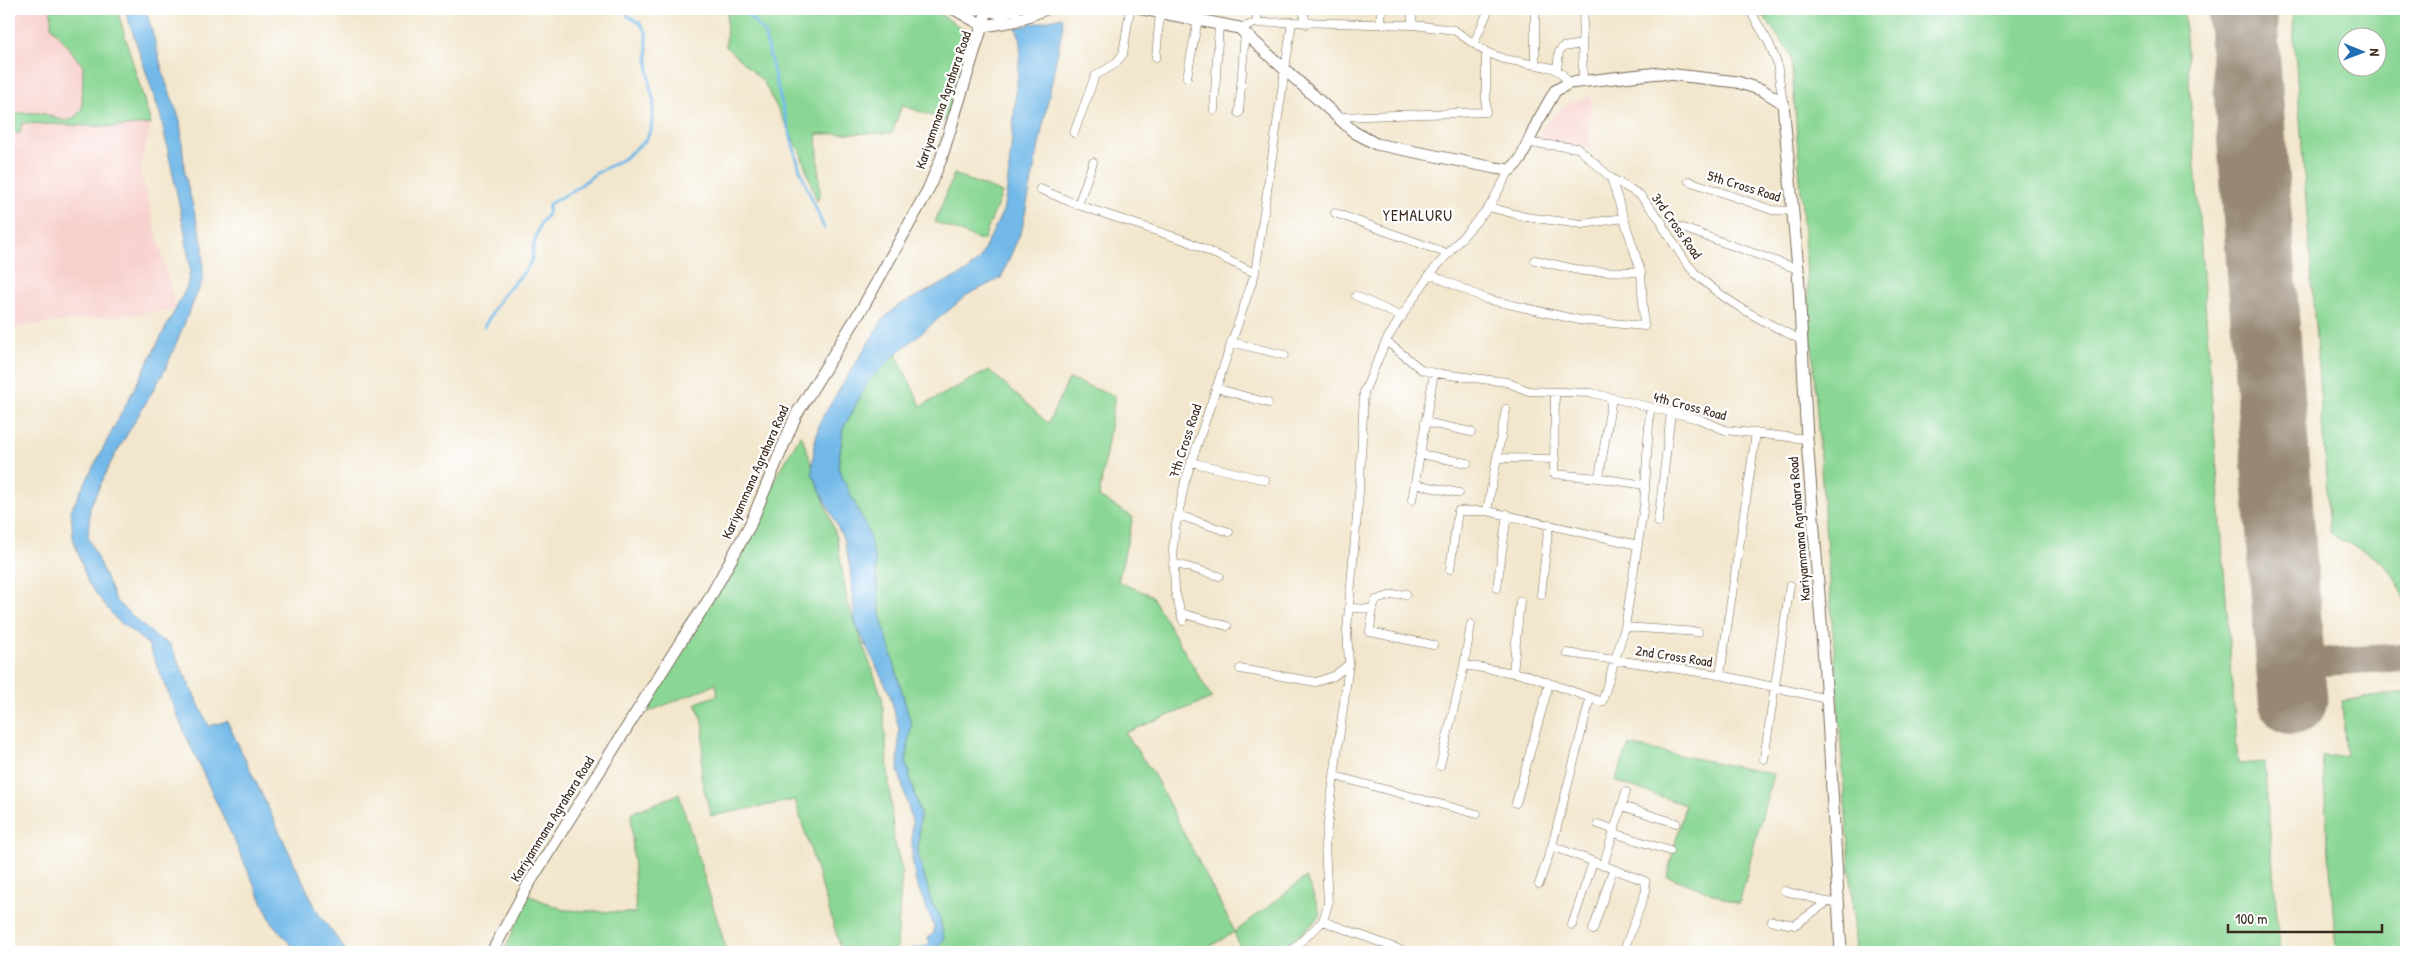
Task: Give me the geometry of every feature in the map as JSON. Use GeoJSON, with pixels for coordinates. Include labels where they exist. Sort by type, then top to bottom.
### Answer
{"type":"FeatureCollection","features":[{"type":"Feature","properties":{"kind":"street"},"geometry":{"type":"LineString","coordinates":[[954,9],[984,26],[992,14],[1016,9]]}},
{"type":"Feature","properties":{"kind":"street"},"geometry":{"type":"LineString","coordinates":[[992,14],[1046,9]]}},
{"type":"Feature","properties":{"kind":"street"},"geometry":{"type":"LineString","coordinates":[[1074,133],[1095,76],[1114,64],[1123,54],[1130,9]]}},
{"type":"Feature","properties":{"kind":"street"},"geometry":{"type":"LineString","coordinates":[[1143,9],[1242,30],[1354,132],[1376,144],[1510,170]]}},
{"type":"Feature","properties":{"kind":"street"},"geometry":{"type":"LineString","coordinates":[[1257,9],[1257,23]]}},
{"type":"Feature","properties":{"kind":"street"},"geometry":{"type":"LineString","coordinates":[[1303,9],[1306,24]]}},
{"type":"Feature","properties":{"kind":"street"},"geometry":{"type":"LineString","coordinates":[[1381,9],[1381,24]]}},
{"type":"Feature","properties":{"kind":"street"},"geometry":{"type":"LineString","coordinates":[[1412,9],[1412,25]]}},
{"type":"Feature","properties":{"kind":"street"},"geometry":{"type":"LineString","coordinates":[[1474,43],[1490,9]]}},
{"type":"Feature","properties":{"kind":"street"},"geometry":{"type":"LineString","coordinates":[[1535,9],[1535,63]]}},
{"type":"Feature","properties":{"kind":"street"},"geometry":{"type":"LineString","coordinates":[[1583,81],[1582,44],[1584,9]]}},
{"type":"Feature","properties":{"kind":"street"},"geometry":{"type":"LineString","coordinates":[[1728,9],[1750,10]]}},
{"type":"Feature","properties":{"kind":"street","name":"Kariyammana Agrahara Road"},"geometry":{"type":"LineString","coordinates":[[1750,10],[1769,43],[1777,63],[1783,103],[1798,269],[1807,439],[1827,700],[1833,902],[1841,952]]}},
{"type":"Feature","properties":{"kind":"street"},"geometry":{"type":"LineString","coordinates":[[1156,57],[1160,12]]}},
{"type":"Feature","properties":{"kind":"street"},"geometry":{"type":"LineString","coordinates":[[1187,77],[1198,20]]}},
{"type":"Feature","properties":{"kind":"street"},"geometry":{"type":"LineString","coordinates":[[1242,30],[1257,23],[1292,22],[1306,24],[1412,25],[1454,30],[1486,52],[1504,59],[1535,63],[1556,70],[1569,82]]}},
{"type":"Feature","properties":{"kind":"street","name":"7th Cross Road"},"geometry":{"type":"LineString","coordinates":[[1226,626],[1182,617],[1175,591],[1174,539],[1191,462],[1255,273],[1284,70],[1289,53],[1292,22]]}},
{"type":"Feature","properties":{"kind":"street"},"geometry":{"type":"LineString","coordinates":[[1214,110],[1218,24]]}},
{"type":"Feature","properties":{"kind":"street","name":"Kariyammana Agrahara Road"},"geometry":{"type":"LineString","coordinates":[[492,952],[528,886],[683,638],[708,602],[750,525],[796,415],[863,307],[928,190],[941,159],[984,26]]}},
{"type":"Feature","properties":{"kind":"street"},"geometry":{"type":"LineString","coordinates":[[1239,113],[1242,30]]}},
{"type":"Feature","properties":{"kind":"street"},"geometry":{"type":"LineString","coordinates":[[1556,70],[1562,47],[1582,44]]}},
{"type":"Feature","properties":{"kind":"street"},"geometry":{"type":"LineString","coordinates":[[1337,117],[1486,112],[1486,52]]}},
{"type":"Feature","properties":{"kind":"street"},"geometry":{"type":"LineString","coordinates":[[1290,952],[1323,921],[1328,904],[1325,844],[1349,664],[1347,630],[1360,481],[1364,392],[1386,341],[1430,274],[1489,207],[1510,170],[1520,160],[1538,120],[1555,91],[1569,82],[1659,73],[1736,82],[1762,90],[1783,103]]}},
{"type":"Feature","properties":{"kind":"street","name":"3rd Cross Road"},"geometry":{"type":"LineString","coordinates":[[1528,143],[1578,148],[1611,178],[1640,195],[1662,222],[1692,270],[1714,290],[1748,312],[1801,340]]}},
{"type":"Feature","properties":{"kind":"street"},"geometry":{"type":"LineString","coordinates":[[1078,205],[1093,162]]}},
{"type":"Feature","properties":{"kind":"street"},"geometry":{"type":"LineString","coordinates":[[1430,274],[1486,299],[1578,320],[1644,326],[1641,272],[1611,178]]}},
{"type":"Feature","properties":{"kind":"street","name":"5th Cross Road"},"geometry":{"type":"LineString","coordinates":[[1689,182],[1772,210],[1792,211]]}},
{"type":"Feature","properties":{"kind":"street"},"geometry":{"type":"LineString","coordinates":[[1040,189],[1078,205],[1187,241],[1255,273]]}},
{"type":"Feature","properties":{"kind":"street"},"geometry":{"type":"LineString","coordinates":[[1489,207],[1547,220],[1582,224],[1624,218]]}},
{"type":"Feature","properties":{"kind":"street"},"geometry":{"type":"LineString","coordinates":[[1335,213],[1448,254]]}},
{"type":"Feature","properties":{"kind":"street"},"geometry":{"type":"LineString","coordinates":[[1680,227],[1798,269]]}},
{"type":"Feature","properties":{"kind":"street"},"geometry":{"type":"LineString","coordinates":[[1535,260],[1583,271],[1641,272]]}},
{"type":"Feature","properties":{"kind":"street"},"geometry":{"type":"LineString","coordinates":[[1356,296],[1402,317]]}},
{"type":"Feature","properties":{"kind":"street","name":"4th Cross Road"},"geometry":{"type":"LineString","coordinates":[[1386,341],[1422,370],[1434,373],[1506,382],[1529,391],[1592,393],[1671,414],[1699,419],[1725,430],[1807,439]]}},
{"type":"Feature","properties":{"kind":"street"},"geometry":{"type":"LineString","coordinates":[[1231,342],[1284,356]]}},
{"type":"Feature","properties":{"kind":"street"},"geometry":{"type":"LineString","coordinates":[[1412,500],[1434,373]]}},
{"type":"Feature","properties":{"kind":"street"},"geometry":{"type":"LineString","coordinates":[[1216,388],[1268,403]]}},
{"type":"Feature","properties":{"kind":"street"},"geometry":{"type":"LineString","coordinates":[[1555,392],[1554,474],[1645,485]]}},
{"type":"Feature","properties":{"kind":"street"},"geometry":{"type":"LineString","coordinates":[[1599,478],[1612,398]]}},
{"type":"Feature","properties":{"kind":"street"},"geometry":{"type":"LineString","coordinates":[[1464,662],[1464,665],[1527,675],[1602,702],[1626,627],[1645,485],[1650,408]]}},
{"type":"Feature","properties":{"kind":"street"},"geometry":{"type":"LineString","coordinates":[[1487,511],[1506,409]]}},
{"type":"Feature","properties":{"kind":"street"},"geometry":{"type":"LineString","coordinates":[[1658,522],[1671,414]]}},
{"type":"Feature","properties":{"kind":"street"},"geometry":{"type":"LineString","coordinates":[[1425,422],[1471,432]]}},
{"type":"Feature","properties":{"kind":"street"},"geometry":{"type":"LineString","coordinates":[[1720,675],[1756,434]]}},
{"type":"Feature","properties":{"kind":"street"},"geometry":{"type":"LineString","coordinates":[[1420,454],[1467,463]]}},
{"type":"Feature","properties":{"kind":"street"},"geometry":{"type":"LineString","coordinates":[[1497,458],[1554,459]]}},
{"type":"Feature","properties":{"kind":"street"},"geometry":{"type":"LineString","coordinates":[[1191,462],[1265,480]]}},
{"type":"Feature","properties":{"kind":"street"},"geometry":{"type":"LineString","coordinates":[[1415,484],[1460,493]]}},
{"type":"Feature","properties":{"kind":"street"},"geometry":{"type":"LineString","coordinates":[[1450,569],[1458,511],[1487,511],[1507,514],[1638,545]]}},
{"type":"Feature","properties":{"kind":"street"},"geometry":{"type":"LineString","coordinates":[[1497,588],[1507,514]]}},
{"type":"Feature","properties":{"kind":"street"},"geometry":{"type":"LineString","coordinates":[[1178,515],[1229,532]]}},
{"type":"Feature","properties":{"kind":"street"},"geometry":{"type":"LineString","coordinates":[[1541,595],[1550,524]]}},
{"type":"Feature","properties":{"kind":"street"},"geometry":{"type":"LineString","coordinates":[[1173,563],[1219,576]]}},
{"type":"Feature","properties":{"kind":"street"},"geometry":{"type":"LineString","coordinates":[[1764,759],[1790,585]]}},
{"type":"Feature","properties":{"kind":"street"},"geometry":{"type":"LineString","coordinates":[[1406,594],[1392,595],[1376,600],[1372,609],[1370,632],[1433,645]]}},
{"type":"Feature","properties":{"kind":"street"},"geometry":{"type":"LineString","coordinates":[[1513,673],[1520,602]]}},
{"type":"Feature","properties":{"kind":"street"},"geometry":{"type":"LineString","coordinates":[[1350,608],[1372,609]]}},
{"type":"Feature","properties":{"kind":"street"},"geometry":{"type":"LineString","coordinates":[[1440,766],[1472,624]]}},
{"type":"Feature","properties":{"kind":"street","name":"2nd Cross Road"},"geometry":{"type":"LineString","coordinates":[[1626,627],[1698,632]]}},
{"type":"Feature","properties":{"kind":"street","name":"2nd Cross Road"},"geometry":{"type":"LineString","coordinates":[[1567,653],[1720,675],[1827,700]]}},
{"type":"Feature","properties":{"kind":"street"},"geometry":{"type":"LineString","coordinates":[[1240,668],[1316,682],[1334,676],[1349,664]]}},
{"type":"Feature","properties":{"kind":"street"},"geometry":{"type":"LineString","coordinates":[[1516,803],[1549,684]]}},
{"type":"Feature","properties":{"kind":"street"},"geometry":{"type":"LineString","coordinates":[[1539,884],[1552,846],[1590,699]]}},
{"type":"Feature","properties":{"kind":"street"},"geometry":{"type":"LineString","coordinates":[[1335,776],[1477,814]]}},
{"type":"Feature","properties":{"kind":"street"},"geometry":{"type":"LineString","coordinates":[[1603,866],[1626,792]]}},
{"type":"Feature","properties":{"kind":"street"},"geometry":{"type":"LineString","coordinates":[[1622,806],[1676,822]]}},
{"type":"Feature","properties":{"kind":"street"},"geometry":{"type":"LineString","coordinates":[[1598,824],[1670,852]]}},
{"type":"Feature","properties":{"kind":"street"},"geometry":{"type":"LineString","coordinates":[[1552,846],[1645,881],[1646,887],[1624,950]]}},
{"type":"Feature","properties":{"kind":"street"},"geometry":{"type":"LineString","coordinates":[[1572,925],[1593,862]]}},
{"type":"Feature","properties":{"kind":"street"},"geometry":{"type":"LineString","coordinates":[[1593,930],[1613,869]]}},
{"type":"Feature","properties":{"kind":"street"},"geometry":{"type":"LineString","coordinates":[[1785,891],[1833,902]]}},
{"type":"Feature","properties":{"kind":"street"},"geometry":{"type":"LineString","coordinates":[[1772,921],[1795,925],[1833,902]]}},
{"type":"Feature","properties":{"kind":"street"},"geometry":{"type":"LineString","coordinates":[[1323,921],[1406,952]]}},
{"type":"Feature","properties":{"kind":"shaded area"},"geometry":{"type":"Polygon","coordinates":[[[9,9],[117,9],[151,124],[140,169],[176,309],[9,328],[9,9]]]}},
{"type":"Feature","properties":{"kind":"shaded area"},"geometry":{"type":"Polygon","coordinates":[[[1591,96],[1590,149],[1538,145],[1542,128],[1565,105],[1591,96]]]}},
{"type":"Feature","properties":{"kind":"green space"},"geometry":{"type":"Polygon","coordinates":[[[51,9],[117,9],[151,124],[114,127],[22,123],[20,133],[9,133],[9,113],[41,113],[60,120],[68,120],[73,119],[82,109],[83,66],[51,26],[51,9]]]}},
{"type":"Feature","properties":{"kind":"green space"},"geometry":{"type":"Polygon","coordinates":[[[727,9],[932,9],[973,35],[946,121],[902,105],[892,133],[817,134],[820,195],[817,201],[801,154],[763,81],[726,47],[727,9]]]}},
{"type":"Feature","properties":{"kind":"green space"},"geometry":{"type":"Polygon","coordinates":[[[1759,9],[2184,9],[2238,764],[2264,762],[2280,952],[1856,952],[1791,55],[1759,9]]]}},
{"type":"Feature","properties":{"kind":"green space"},"geometry":{"type":"Polygon","coordinates":[[[2292,9],[2406,9],[2406,607],[2403,594],[2396,580],[2382,562],[2371,554],[2330,532],[2292,9]]]}},
{"type":"Feature","properties":{"kind":"green space"},"geometry":{"type":"Polygon","coordinates":[[[954,174],[1002,193],[983,241],[935,222],[954,174]]]}},
{"type":"Feature","properties":{"kind":"green space"},"geometry":{"type":"Polygon","coordinates":[[[896,354],[921,406],[989,370],[1048,423],[1069,379],[1115,396],[1099,497],[1133,517],[1118,582],[1151,595],[1212,698],[1125,733],[1153,773],[1235,932],[1306,877],[1321,915],[1281,952],[1242,952],[1234,932],[1201,952],[934,952],[944,938],[939,914],[932,904],[918,853],[920,813],[906,763],[911,724],[880,614],[875,559],[838,468],[843,429],[868,382],[896,354]]]}},
{"type":"Feature","properties":{"kind":"green space"},"geometry":{"type":"Polygon","coordinates":[[[801,434],[837,538],[847,600],[882,697],[894,840],[902,871],[897,948],[886,952],[842,952],[795,800],[711,816],[701,777],[704,726],[696,703],[718,695],[716,684],[641,715],[801,434]]]}},
{"type":"Feature","properties":{"kind":"green space"},"geometry":{"type":"Polygon","coordinates":[[[2406,692],[2406,952],[2336,952],[2322,757],[2346,755],[2342,701],[2406,692]]]}},
{"type":"Feature","properties":{"kind":"green space"},"geometry":{"type":"Polygon","coordinates":[[[1629,745],[1773,774],[1739,904],[1667,876],[1685,805],[1615,781],[1629,745]]]}},
{"type":"Feature","properties":{"kind":"green space"},"geometry":{"type":"Polygon","coordinates":[[[679,794],[727,952],[504,952],[528,895],[564,910],[636,913],[631,813],[679,794]]]}},
{"type":"Feature","properties":{"kind":"water"},"geometry":{"type":"Polygon","coordinates":[[[125,9],[146,9],[165,80],[180,120],[185,175],[203,246],[203,279],[165,370],[112,460],[90,507],[88,537],[116,601],[157,638],[170,644],[209,726],[227,721],[318,913],[347,952],[297,952],[272,923],[185,734],[148,644],[116,619],[88,583],[73,538],[71,510],[187,287],[190,270],[185,233],[161,117],[125,9]]]}},
{"type":"Feature","properties":{"kind":"water"},"geometry":{"type":"Polygon","coordinates":[[[1062,17],[1063,26],[1022,229],[1001,278],[967,295],[896,354],[868,382],[843,429],[838,468],[868,531],[875,559],[880,614],[911,724],[906,763],[920,813],[918,853],[932,904],[939,914],[944,939],[934,952],[928,938],[934,933],[934,926],[916,883],[912,859],[912,821],[898,770],[899,729],[889,692],[855,623],[850,567],[844,540],[812,473],[814,446],[820,421],[883,319],[899,305],[966,272],[979,260],[1003,211],[1007,190],[1021,41],[1016,28],[1062,17]]]}},
{"type":"Feature","properties":{"kind":"waterway"},"geometry":{"type":"LineString","coordinates":[[484,327],[502,296],[526,270],[532,260],[533,248],[540,224],[548,214],[549,204],[574,190],[595,174],[623,159],[645,141],[651,130],[654,102],[650,87],[646,32],[640,23],[628,16],[625,9]]}},
{"type":"Feature","properties":{"kind":"waterway"},"geometry":{"type":"LineString","coordinates":[[742,9],[764,32],[800,170],[824,228]]}},
{"type":"Feature","properties":{"kind":"waterway"},"geometry":{"type":"LineString","coordinates":[[1029,9],[1032,28]]}},
{"type":"Feature","properties":{"kind":"waterway"},"geometry":{"type":"LineString","coordinates":[[901,952],[927,947],[933,940]]}},
{"type":"Feature","properties":{"kind":"taxiway"},"geometry":{"type":"LineString","coordinates":[[2291,664],[2406,657]]}},
{"type":"Feature","properties":{"kind":"runway"},"geometry":{"type":"LineString","coordinates":[[2242,9],[2293,700]]}},
{"type":"Feature","properties":{"kind":"district","name":"YEMALURU"},"geometry":{"type":"Point","coordinates":[1418,215]}}]}
